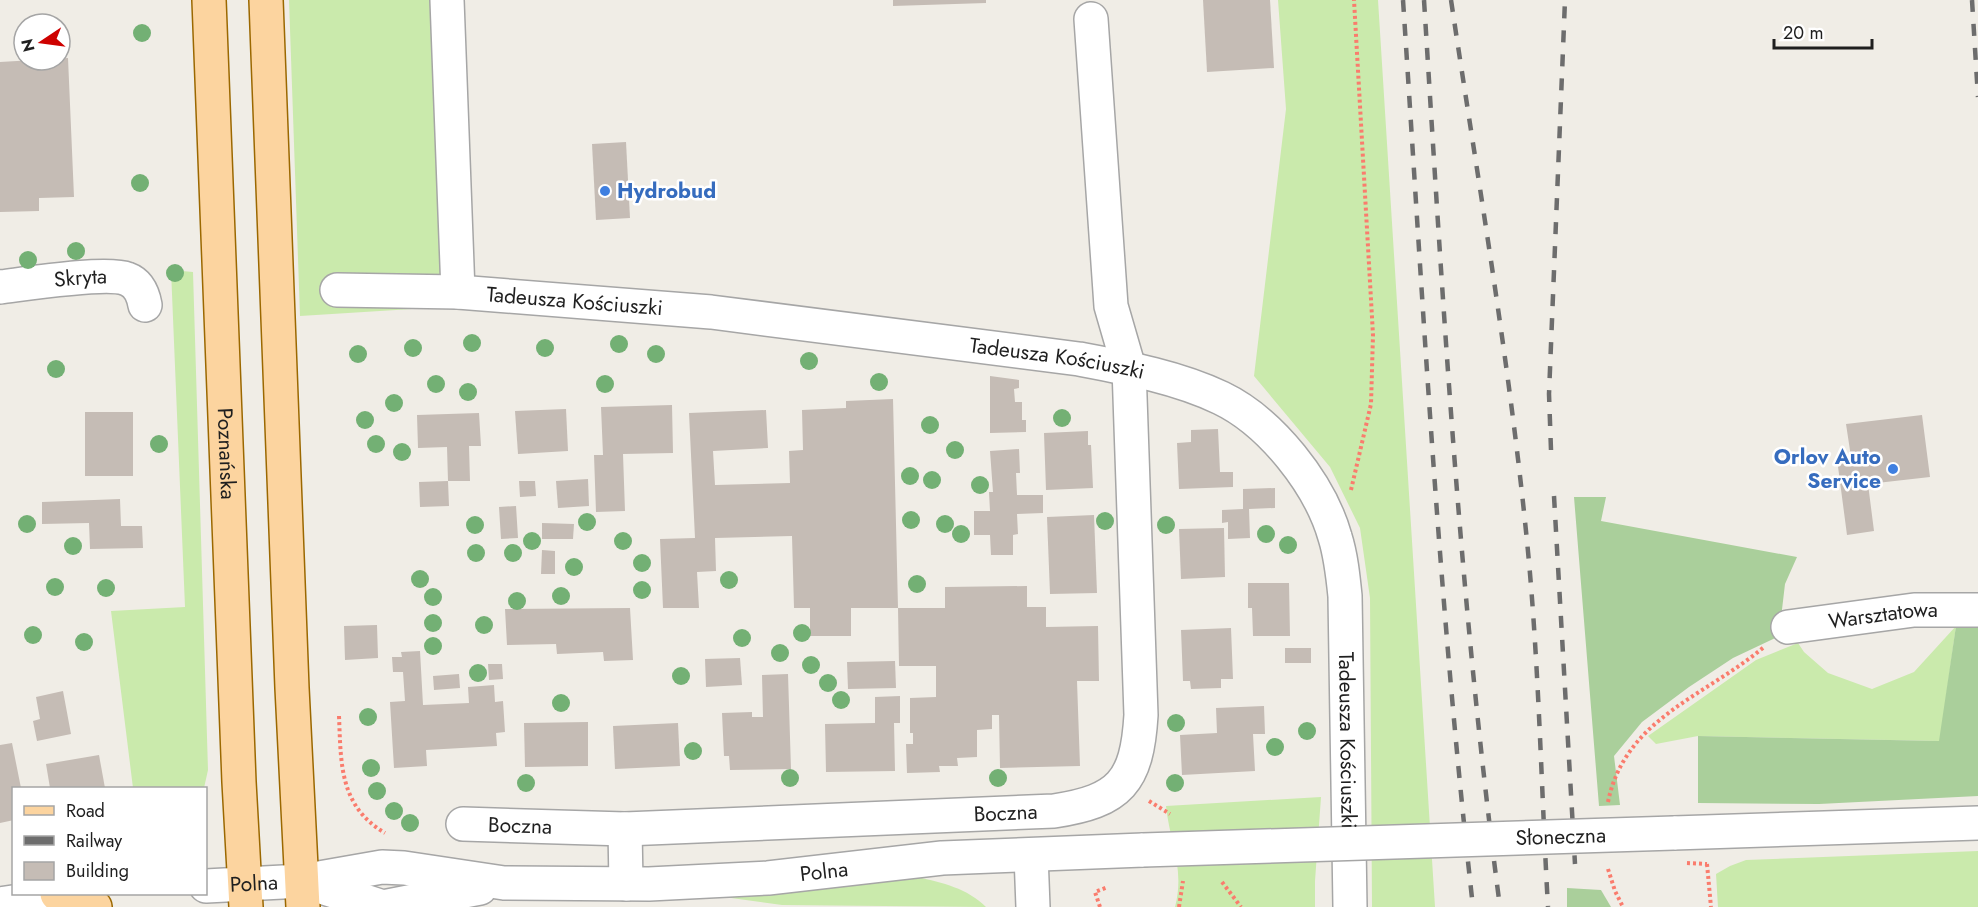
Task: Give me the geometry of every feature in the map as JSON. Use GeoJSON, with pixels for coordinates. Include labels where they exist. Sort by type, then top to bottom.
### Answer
{"type":"FeatureCollection","features":[{"type":"Feature","properties":{"kind":"main road","name":"Poznańska"},"geometry":{"type":"LineString","coordinates":[[209,0],[245,895]]}},
{"type":"Feature","properties":{"kind":"main road"},"geometry":{"type":"LineString","coordinates":[[266,0],[292,700],[302,894]]}},
{"type":"Feature","properties":{"kind":"main road"},"geometry":{"type":"LineString","coordinates":[[60,895],[95,907]]}},
{"type":"Feature","properties":{"kind":"street"},"geometry":{"type":"LineString","coordinates":[[447,0],[458,292]]}},
{"type":"Feature","properties":{"kind":"street","name":"Boczna"},"geometry":{"type":"LineString","coordinates":[[463,824],[625,829],[1054,811],[1095,802],[1116,790],[1126,779],[1133,764],[1141,714],[1129,368],[1111,306],[1090,19]]}},
{"type":"Feature","properties":{"kind":"street","name":"Skryta"},"geometry":{"type":"LineString","coordinates":[[0,287],[82,278],[119,277],[130,280],[138,288],[145,305]]}},
{"type":"Feature","properties":{"kind":"street","name":"Tadeusza Kościuszki"},"geometry":{"type":"LineString","coordinates":[[338,290],[458,292],[711,312],[1080,359],[1129,368],[1194,387],[1222,399],[1249,416],[1269,433],[1304,475],[1321,502],[1335,535],[1346,596],[1350,907]]}},
{"type":"Feature","properties":{"kind":"street","name":"Warsztatowa"},"geometry":{"type":"LineString","coordinates":[[1788,627],[1914,610],[1978,610]]}},
{"type":"Feature","properties":{"kind":"street","name":"Słoneczna"},"geometry":{"type":"LineString","coordinates":[[1143,850],[1978,823]]}},
{"type":"Feature","properties":{"kind":"street"},"geometry":{"type":"LineString","coordinates":[[625,829],[626,884]]}},
{"type":"Feature","properties":{"kind":"street","name":"Polna"},"geometry":{"type":"LineString","coordinates":[[207,886],[245,895],[302,894],[383,907],[504,883],[626,884],[768,878],[942,858],[1143,850]]}},
{"type":"Feature","properties":{"kind":"street"},"geometry":{"type":"LineString","coordinates":[[1031,855],[1033,907]]}},
{"type":"Feature","properties":{"kind":"street"},"geometry":{"type":"LineString","coordinates":[[0,904],[51,895]]}},
{"type":"Feature","properties":{"kind":"path"},"geometry":{"type":"LineString","coordinates":[[1335,535],[1347,508],[1371,404],[1373,335],[1354,0]]}},
{"type":"Feature","properties":{"kind":"path"},"geometry":{"type":"LineString","coordinates":[[1607,807],[1610,790],[1617,773],[1635,744],[1647,730],[1683,701],[1749,659],[1788,627]]}},
{"type":"Feature","properties":{"kind":"path"},"geometry":{"type":"LineString","coordinates":[[339,716],[340,760],[347,790],[357,808],[369,822],[393,836]]}},
{"type":"Feature","properties":{"kind":"path"},"geometry":{"type":"LineString","coordinates":[[1707,864],[1711,907]]}},
{"type":"Feature","properties":{"kind":"path"},"geometry":{"type":"LineString","coordinates":[[1607,866],[1623,907]]}},
{"type":"Feature","properties":{"kind":"path"},"geometry":{"type":"LineString","coordinates":[[1179,907],[1183,887]]}},
{"type":"Feature","properties":{"kind":"path"},"geometry":{"type":"LineString","coordinates":[[1096,896],[1100,907]]}},
{"type":"Feature","properties":{"kind":"green space"},"geometry":{"type":"Polygon","coordinates":[[[289,0],[431,0],[444,307],[300,316],[289,0]]]}},
{"type":"Feature","properties":{"kind":"green space"},"geometry":{"type":"Polygon","coordinates":[[[1278,0],[1378,0],[1435,907],[1372,907],[1370,598],[1360,528],[1330,467],[1254,376],[1286,109],[1278,0]]]}},
{"type":"Feature","properties":{"kind":"green space"},"geometry":{"type":"Polygon","coordinates":[[[171,270],[193,272],[208,770],[204,787],[133,787],[111,611],[185,607],[171,270]]]}},
{"type":"Feature","properties":{"kind":"green space"},"geometry":{"type":"Polygon","coordinates":[[[1574,497],[1606,497],[1601,521],[1797,557],[1785,584],[1781,618],[1790,631],[1733,658],[1642,722],[1614,756],[1620,805],[1599,806],[1574,497]]]}},
{"type":"Feature","properties":{"kind":"green space"},"geometry":{"type":"Polygon","coordinates":[[[1956,626],[1940,741],[1698,736],[1656,744],[1648,736],[1756,660],[1798,643],[1804,652],[1828,673],[1872,689],[1914,672],[1956,626]]]}},
{"type":"Feature","properties":{"kind":"green space"},"geometry":{"type":"Polygon","coordinates":[[[1956,626],[1978,627],[1978,796],[1819,804],[1698,803],[1698,736],[1939,741],[1956,626]]]}},
{"type":"Feature","properties":{"kind":"green space"},"geometry":{"type":"Polygon","coordinates":[[[1321,797],[1315,907],[1175,907],[1178,893],[1178,868],[1166,806],[1321,797]]]}},
{"type":"Feature","properties":{"kind":"green space"},"geometry":{"type":"Polygon","coordinates":[[[1978,851],[1978,907],[1718,907],[1716,874],[1746,860],[1978,851]]]}},
{"type":"Feature","properties":{"kind":"green space"},"geometry":{"type":"Polygon","coordinates":[[[917,877],[963,891],[986,907],[782,905],[724,897],[781,890],[917,877]]]}},
{"type":"Feature","properties":{"kind":"green space"},"geometry":{"type":"Polygon","coordinates":[[[1567,888],[1601,890],[1611,907],[1567,907],[1567,888]]]}},
{"type":"Feature","properties":{"kind":"building"},"geometry":{"type":"Polygon","coordinates":[[[893,0],[986,0],[986,3],[893,6],[893,0]]]}},
{"type":"Feature","properties":{"kind":"building"},"geometry":{"type":"Polygon","coordinates":[[[1203,0],[1270,0],[1274,68],[1207,72],[1203,0]]]}},
{"type":"Feature","properties":{"kind":"building"},"geometry":{"type":"Polygon","coordinates":[[[12,61],[12,72],[69,72],[74,197],[39,198],[39,211],[0,212],[0,62],[12,61]]]}},
{"type":"Feature","properties":{"kind":"building"},"geometry":{"type":"Polygon","coordinates":[[[626,142],[630,218],[596,220],[592,144],[626,142]]]}},
{"type":"Feature","properties":{"kind":"building"},"geometry":{"type":"Polygon","coordinates":[[[990,376],[1019,380],[1019,388],[1014,389],[1015,402],[1022,402],[1022,420],[1026,420],[1026,432],[990,433],[990,376]]]}},
{"type":"Feature","properties":{"kind":"building"},"geometry":{"type":"Polygon","coordinates":[[[893,399],[898,608],[851,608],[851,636],[810,636],[810,608],[794,608],[792,536],[715,538],[716,571],[697,572],[699,608],[663,608],[660,539],[695,538],[689,413],[766,410],[768,448],[713,451],[715,485],[790,483],[789,451],[803,450],[802,410],[846,408],[846,401],[893,399]]]}},
{"type":"Feature","properties":{"kind":"building"},"geometry":{"type":"Polygon","coordinates":[[[672,405],[673,453],[623,454],[625,511],[596,512],[594,455],[603,455],[601,407],[672,405]]]}},
{"type":"Feature","properties":{"kind":"building"},"geometry":{"type":"Polygon","coordinates":[[[566,409],[568,451],[518,454],[515,411],[566,409]]]}},
{"type":"Feature","properties":{"kind":"building"},"geometry":{"type":"Polygon","coordinates":[[[85,412],[133,412],[133,476],[85,476],[85,412]]]}},
{"type":"Feature","properties":{"kind":"building"},"geometry":{"type":"Polygon","coordinates":[[[479,413],[481,446],[469,446],[470,481],[448,481],[447,447],[418,448],[417,415],[479,413]]]}},
{"type":"Feature","properties":{"kind":"building"},"geometry":{"type":"Polygon","coordinates":[[[1922,415],[1930,477],[1868,484],[1874,531],[1847,535],[1837,459],[1851,457],[1846,424],[1922,415]]]}},
{"type":"Feature","properties":{"kind":"building"},"geometry":{"type":"Polygon","coordinates":[[[1218,429],[1220,472],[1233,472],[1233,487],[1179,489],[1177,443],[1191,442],[1191,430],[1218,429]]]}},
{"type":"Feature","properties":{"kind":"building"},"geometry":{"type":"Polygon","coordinates":[[[1088,431],[1093,488],[1046,490],[1044,433],[1088,431]]]}},
{"type":"Feature","properties":{"kind":"building"},"geometry":{"type":"Polygon","coordinates":[[[1019,449],[1020,473],[1016,473],[1017,495],[1043,495],[1043,513],[1017,514],[1018,534],[1013,535],[1013,555],[991,555],[990,535],[974,535],[974,511],[990,511],[989,492],[993,492],[990,451],[1019,449]]]}},
{"type":"Feature","properties":{"kind":"building"},"geometry":{"type":"Polygon","coordinates":[[[588,479],[589,506],[558,508],[556,481],[588,479]]]}},
{"type":"Feature","properties":{"kind":"building"},"geometry":{"type":"Polygon","coordinates":[[[448,481],[449,506],[420,507],[419,482],[448,481]]]}},
{"type":"Feature","properties":{"kind":"building"},"geometry":{"type":"Polygon","coordinates":[[[519,481],[535,481],[536,496],[520,497],[519,481]]]}},
{"type":"Feature","properties":{"kind":"building"},"geometry":{"type":"Polygon","coordinates":[[[1275,488],[1275,508],[1249,509],[1250,538],[1228,539],[1228,522],[1222,523],[1222,510],[1243,509],[1243,489],[1275,488]]]}},
{"type":"Feature","properties":{"kind":"building"},"geometry":{"type":"Polygon","coordinates":[[[120,499],[121,526],[142,526],[143,548],[90,549],[89,523],[42,524],[42,502],[120,499]]]}},
{"type":"Feature","properties":{"kind":"building"},"geometry":{"type":"Polygon","coordinates":[[[516,506],[518,538],[501,539],[499,507],[516,506]]]}},
{"type":"Feature","properties":{"kind":"building"},"geometry":{"type":"Polygon","coordinates":[[[1094,515],[1097,593],[1050,594],[1047,517],[1094,515]]]}},
{"type":"Feature","properties":{"kind":"building"},"geometry":{"type":"Polygon","coordinates":[[[542,523],[574,524],[573,539],[542,539],[542,523]]]}},
{"type":"Feature","properties":{"kind":"building"},"geometry":{"type":"Polygon","coordinates":[[[1224,528],[1225,577],[1181,579],[1179,529],[1224,528]]]}},
{"type":"Feature","properties":{"kind":"building"},"geometry":{"type":"Polygon","coordinates":[[[542,550],[555,551],[555,574],[541,574],[542,550]]]}},
{"type":"Feature","properties":{"kind":"building"},"geometry":{"type":"Polygon","coordinates":[[[1248,583],[1289,583],[1290,636],[1253,636],[1252,608],[1248,608],[1248,583]]]}},
{"type":"Feature","properties":{"kind":"building"},"geometry":{"type":"Polygon","coordinates":[[[1027,586],[1027,607],[1046,607],[1046,627],[1098,626],[1099,681],[1077,681],[1080,766],[1000,768],[999,715],[992,715],[992,729],[977,730],[977,757],[957,758],[958,766],[939,766],[940,772],[907,773],[906,744],[913,744],[913,733],[910,733],[910,698],[936,697],[936,666],[899,666],[898,608],[945,608],[945,587],[1027,586]]]}},
{"type":"Feature","properties":{"kind":"building"},"geometry":{"type":"Polygon","coordinates":[[[630,608],[633,660],[604,661],[603,652],[557,654],[556,644],[507,645],[505,609],[630,608]]]}},
{"type":"Feature","properties":{"kind":"building"},"geometry":{"type":"Polygon","coordinates":[[[377,625],[378,658],[345,660],[344,626],[377,625]]]}},
{"type":"Feature","properties":{"kind":"building"},"geometry":{"type":"Polygon","coordinates":[[[1231,628],[1233,679],[1221,679],[1221,688],[1191,689],[1190,681],[1183,681],[1181,630],[1231,628]]]}},
{"type":"Feature","properties":{"kind":"building"},"geometry":{"type":"Polygon","coordinates":[[[1285,648],[1311,648],[1311,663],[1285,663],[1285,648]]]}},
{"type":"Feature","properties":{"kind":"building"},"geometry":{"type":"Polygon","coordinates":[[[420,651],[423,705],[469,703],[468,687],[494,685],[495,702],[503,701],[505,732],[496,733],[497,746],[426,750],[427,766],[394,768],[390,702],[405,701],[403,672],[393,672],[392,657],[402,657],[401,652],[420,651]]]}},
{"type":"Feature","properties":{"kind":"building"},"geometry":{"type":"Polygon","coordinates":[[[740,658],[742,685],[706,687],[705,659],[740,658]]]}},
{"type":"Feature","properties":{"kind":"building"},"geometry":{"type":"Polygon","coordinates":[[[895,661],[896,688],[848,689],[847,662],[895,661]]]}},
{"type":"Feature","properties":{"kind":"building"},"geometry":{"type":"Polygon","coordinates":[[[488,664],[502,664],[503,679],[489,680],[488,664]]]}},
{"type":"Feature","properties":{"kind":"building"},"geometry":{"type":"Polygon","coordinates":[[[459,674],[460,688],[434,690],[433,676],[459,674]]]}},
{"type":"Feature","properties":{"kind":"building"},"geometry":{"type":"Polygon","coordinates":[[[788,674],[791,769],[730,770],[729,756],[724,756],[722,713],[752,712],[752,717],[763,717],[762,675],[788,674]]]}},
{"type":"Feature","properties":{"kind":"building"},"geometry":{"type":"Polygon","coordinates":[[[63,691],[71,734],[37,741],[33,721],[40,719],[36,697],[63,691]]]}},
{"type":"Feature","properties":{"kind":"building"},"geometry":{"type":"Polygon","coordinates":[[[900,696],[900,723],[894,723],[895,771],[826,772],[825,724],[875,723],[875,697],[900,696]]]}},
{"type":"Feature","properties":{"kind":"building"},"geometry":{"type":"Polygon","coordinates":[[[1264,706],[1265,734],[1253,734],[1255,771],[1182,775],[1180,735],[1217,733],[1216,708],[1264,706]]]}},
{"type":"Feature","properties":{"kind":"building"},"geometry":{"type":"Polygon","coordinates":[[[588,722],[588,766],[525,767],[524,723],[588,722]]]}},
{"type":"Feature","properties":{"kind":"building"},"geometry":{"type":"Polygon","coordinates":[[[678,723],[680,766],[615,769],[613,726],[678,723]]]}},
{"type":"Feature","properties":{"kind":"building"},"geometry":{"type":"Polygon","coordinates":[[[12,743],[21,787],[12,787],[12,820],[0,823],[0,745],[12,743]]]}},
{"type":"Feature","properties":{"kind":"building"},"geometry":{"type":"Polygon","coordinates":[[[99,755],[105,787],[50,787],[46,764],[99,755]]]}},
{"type":"Feature","properties":{"kind":"railway"},"geometry":{"type":"LineString","coordinates":[[1403,0],[1441,568],[1473,907]]}},
{"type":"Feature","properties":{"kind":"railway"},"geometry":{"type":"LineString","coordinates":[[1424,0],[1463,568],[1500,907]]}},
{"type":"Feature","properties":{"kind":"railway"},"geometry":{"type":"LineString","coordinates":[[1451,0],[1520,473],[1537,678],[1548,907]]}},
{"type":"Feature","properties":{"kind":"railway"},"geometry":{"type":"LineString","coordinates":[[1551,450],[1549,394],[1565,0]]}},
{"type":"Feature","properties":{"kind":"railway"},"geometry":{"type":"LineString","coordinates":[[1972,0],[1978,97]]}},
{"type":"Feature","properties":{"kind":"railway"},"geometry":{"type":"LineString","coordinates":[[1554,496],[1575,864]]}},
{"type":"Feature","properties":{"kind":"place","name":"Hydrobud"},"geometry":{"type":"Point","coordinates":[605,191]}},
{"type":"Feature","properties":{"kind":"place","name":"Orlov Auto Service"},"geometry":{"type":"Point","coordinates":[1893,469]}}]}
